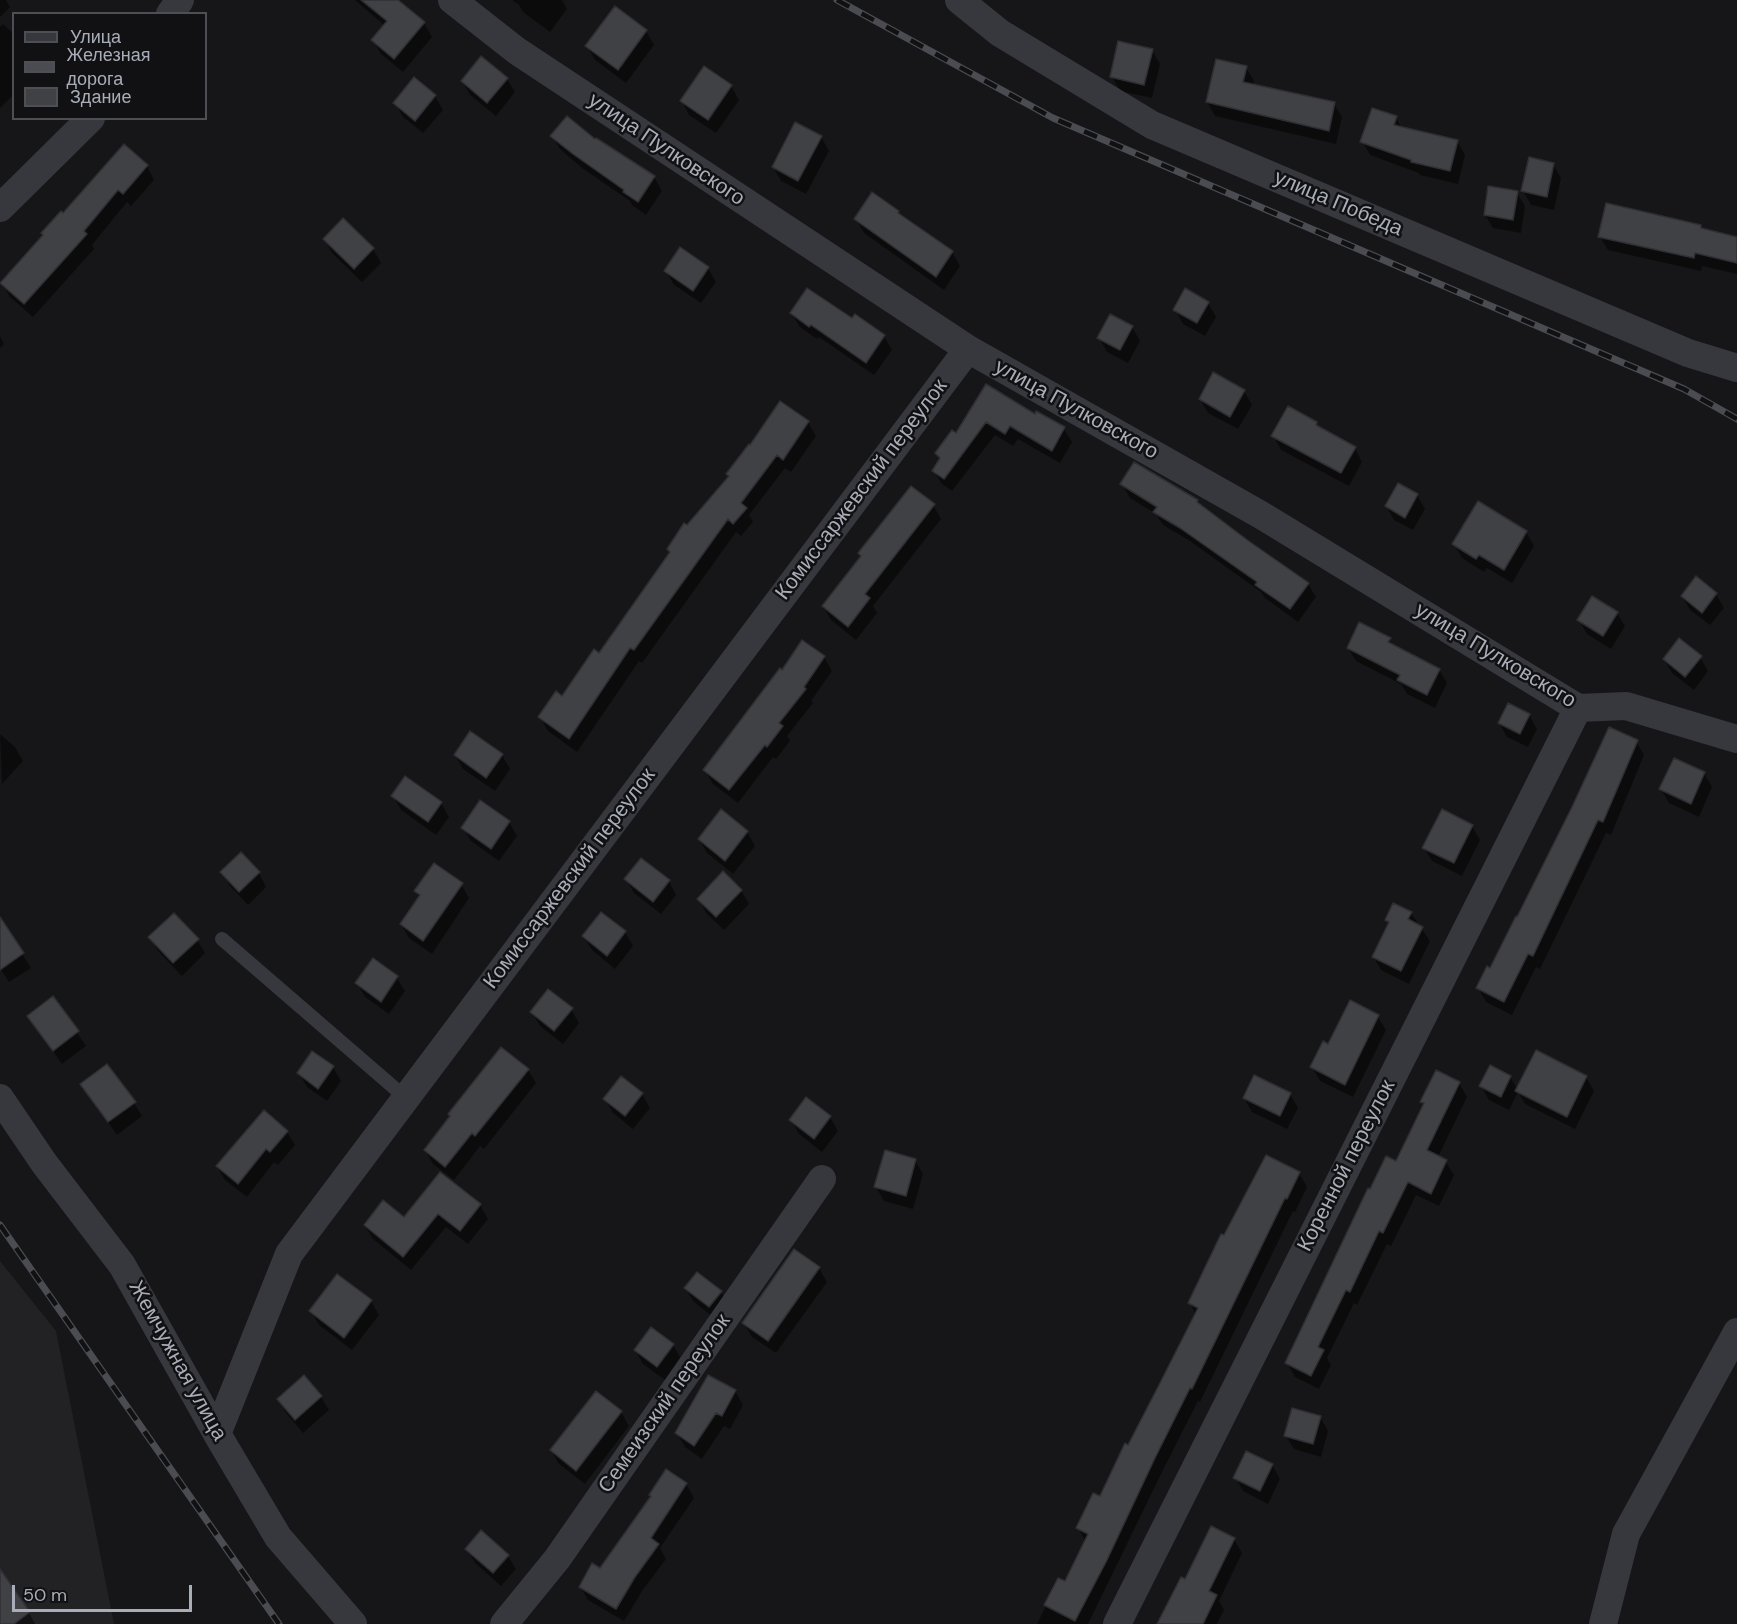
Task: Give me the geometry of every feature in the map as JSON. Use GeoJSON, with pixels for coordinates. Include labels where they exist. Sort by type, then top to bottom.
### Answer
{"type":"FeatureCollection","features":[{"type":"Feature","properties":{"kind":"street","name":"улица Пулковского"},"geometry":{"type":"LineString","coordinates":[[452,0],[517,51],[968,350],[1261,515],[1578,708],[1626,706],[1737,739]]}},
{"type":"Feature","properties":{"kind":"street","name":"улица Победа"},"geometry":{"type":"LineString","coordinates":[[959,0],[1000,33],[1152,125],[1688,353],[1737,368]]}},
{"type":"Feature","properties":{"kind":"street"},"geometry":{"type":"LineString","coordinates":[[0,208],[89,120]]}},
{"type":"Feature","properties":{"kind":"street","name":"Комиссаржевский переулок"},"geometry":{"type":"LineString","coordinates":[[217,1434],[289,1254],[968,350]]}},
{"type":"Feature","properties":{"kind":"street","name":"Коренной переулок"},"geometry":{"type":"LineString","coordinates":[[1117,1624],[1578,708]]}},
{"type":"Feature","properties":{"kind":"street","name":"Жемчужная улица"},"geometry":{"type":"LineString","coordinates":[[0,1098],[44,1162],[122,1265],[278,1537],[353,1624]]}},
{"type":"Feature","properties":{"kind":"street","name":"Семеизский переулок"},"geometry":{"type":"LineString","coordinates":[[504,1624],[557,1559],[822,1179]]}},
{"type":"Feature","properties":{"kind":"street"},"geometry":{"type":"LineString","coordinates":[[1603,1624],[1626,1534],[1737,1332]]}},
{"type":"Feature","properties":{"kind":"lane"},"geometry":{"type":"LineString","coordinates":[[222,939],[406,1098]]}},
{"type":"Feature","properties":{"kind":"shaded area"},"geometry":{"type":"Polygon","coordinates":[[[0,1261],[56,1331],[114,1624],[0,1624],[0,1261]]]}},
{"type":"Feature","properties":{"kind":"building"},"geometry":{"type":"Polygon","coordinates":[[[361,0],[398,0],[425,22],[394,59],[371,40],[387,21],[361,0]]]}},
{"type":"Feature","properties":{"kind":"building"},"geometry":{"type":"Polygon","coordinates":[[[615,6],[647,30],[618,70],[585,46],[615,6]]]}},
{"type":"Feature","properties":{"kind":"building"},"geometry":{"type":"Polygon","coordinates":[[[1118,41],[1153,49],[1144,85],[1110,77],[1118,41]]]}},
{"type":"Feature","properties":{"kind":"building"},"geometry":{"type":"Polygon","coordinates":[[[481,56],[508,78],[487,103],[461,81],[481,56]]]}},
{"type":"Feature","properties":{"kind":"building"},"geometry":{"type":"Polygon","coordinates":[[[1216,59],[1247,66],[1243,82],[1335,102],[1329,131],[1206,102],[1216,59]]]}},
{"type":"Feature","properties":{"kind":"building"},"geometry":{"type":"Polygon","coordinates":[[[704,66],[732,85],[708,120],[680,101],[704,66]]]}},
{"type":"Feature","properties":{"kind":"building"},"geometry":{"type":"Polygon","coordinates":[[[414,77],[436,95],[415,121],[393,103],[414,77]]]}},
{"type":"Feature","properties":{"kind":"building"},"geometry":{"type":"Polygon","coordinates":[[[1372,108],[1397,116],[1394,125],[1458,140],[1450,171],[1411,162],[1411,160],[1360,142],[1372,108]]]}},
{"type":"Feature","properties":{"kind":"building"},"geometry":{"type":"Polygon","coordinates":[[[567,116],[595,139],[655,176],[638,202],[550,136],[567,116]]]}},
{"type":"Feature","properties":{"kind":"building"},"geometry":{"type":"Polygon","coordinates":[[[795,122],[822,136],[798,181],[772,167],[795,122]]]}},
{"type":"Feature","properties":{"kind":"building"},"geometry":{"type":"Polygon","coordinates":[[[124,144],[148,165],[123,194],[118,190],[84,231],[87,234],[24,304],[0,283],[43,235],[41,233],[61,211],[63,213],[124,144]]]}},
{"type":"Feature","properties":{"kind":"building"},"geometry":{"type":"Polygon","coordinates":[[[1529,157],[1554,163],[1547,197],[1521,191],[1529,157]]]}},
{"type":"Feature","properties":{"kind":"building"},"geometry":{"type":"Polygon","coordinates":[[[1488,186],[1518,191],[1513,220],[1484,215],[1488,186]]]}},
{"type":"Feature","properties":{"kind":"building"},"geometry":{"type":"Polygon","coordinates":[[[872,192],[953,251],[936,277],[854,219],[872,192]]]}},
{"type":"Feature","properties":{"kind":"building"},"geometry":{"type":"Polygon","coordinates":[[[1606,203],[1701,225],[1701,228],[1737,237],[1737,263],[1695,253],[1694,258],[1598,237],[1606,203]]]}},
{"type":"Feature","properties":{"kind":"building"},"geometry":{"type":"Polygon","coordinates":[[[343,218],[374,248],[354,269],[323,239],[343,218]]]}},
{"type":"Feature","properties":{"kind":"building"},"geometry":{"type":"Polygon","coordinates":[[[680,247],[709,267],[693,291],[664,271],[680,247]]]}},
{"type":"Feature","properties":{"kind":"building"},"geometry":{"type":"Polygon","coordinates":[[[807,288],[852,318],[855,314],[885,335],[866,363],[790,313],[807,288]]]}},
{"type":"Feature","properties":{"kind":"building"},"geometry":{"type":"Polygon","coordinates":[[[1185,288],[1209,302],[1197,323],[1173,310],[1185,288]]]}},
{"type":"Feature","properties":{"kind":"building"},"geometry":{"type":"Polygon","coordinates":[[[1110,314],[1133,326],[1120,350],[1097,338],[1110,314]]]}},
{"type":"Feature","properties":{"kind":"building"},"geometry":{"type":"Polygon","coordinates":[[[1213,372],[1245,390],[1230,417],[1199,399],[1213,372]]]}},
{"type":"Feature","properties":{"kind":"building"},"geometry":{"type":"Polygon","coordinates":[[[986,384],[1035,414],[1036,411],[1065,427],[1052,451],[1010,426],[1005,434],[986,422],[944,479],[932,471],[940,458],[935,453],[952,430],[956,433],[986,384]]]}},
{"type":"Feature","properties":{"kind":"building"},"geometry":{"type":"Polygon","coordinates":[[[780,401],[809,421],[783,460],[777,455],[741,503],[747,508],[733,524],[728,519],[634,650],[630,648],[569,739],[538,717],[556,691],[562,696],[594,649],[599,653],[670,552],[667,549],[684,523],[687,525],[729,476],[726,474],[750,445],[780,401]]]}},
{"type":"Feature","properties":{"kind":"building"},"geometry":{"type":"Polygon","coordinates":[[[1288,406],[1317,422],[1316,425],[1356,447],[1341,473],[1271,436],[1288,406]]]}},
{"type":"Feature","properties":{"kind":"building"},"geometry":{"type":"Polygon","coordinates":[[[1134,462],[1198,500],[1197,502],[1250,542],[1309,583],[1290,609],[1255,585],[1257,582],[1180,528],[1153,512],[1157,507],[1120,484],[1134,462]]]}},
{"type":"Feature","properties":{"kind":"building"},"geometry":{"type":"Polygon","coordinates":[[[1398,483],[1418,494],[1405,518],[1385,506],[1398,483]]]}},
{"type":"Feature","properties":{"kind":"building"},"geometry":{"type":"Polygon","coordinates":[[[911,486],[935,504],[865,594],[870,598],[848,627],[822,606],[861,556],[858,553],[911,486]]]}},
{"type":"Feature","properties":{"kind":"building"},"geometry":{"type":"Polygon","coordinates":[[[1478,501],[1527,531],[1504,570],[1479,555],[1476,559],[1452,544],[1478,501]]]}},
{"type":"Feature","properties":{"kind":"building"},"geometry":{"type":"Polygon","coordinates":[[[1696,576],[1717,593],[1702,613],[1681,596],[1696,576]]]}},
{"type":"Feature","properties":{"kind":"building"},"geometry":{"type":"Polygon","coordinates":[[[1592,596],[1618,612],[1603,636],[1577,620],[1592,596]]]}},
{"type":"Feature","properties":{"kind":"building"},"geometry":{"type":"Polygon","coordinates":[[[1359,622],[1391,638],[1388,642],[1440,669],[1427,695],[1397,680],[1400,675],[1347,648],[1359,622]]]}},
{"type":"Feature","properties":{"kind":"building"},"geometry":{"type":"Polygon","coordinates":[[[1679,638],[1702,656],[1685,677],[1663,659],[1679,638]]]}},
{"type":"Feature","properties":{"kind":"building"},"geometry":{"type":"Polygon","coordinates":[[[802,640],[825,656],[804,687],[806,689],[779,723],[783,726],[729,790],[703,770],[780,668],[782,670],[802,640]]]}},
{"type":"Feature","properties":{"kind":"building"},"geometry":{"type":"Polygon","coordinates":[[[1508,703],[1530,714],[1520,734],[1498,723],[1508,703]]]}},
{"type":"Feature","properties":{"kind":"building"},"geometry":{"type":"Polygon","coordinates":[[[1609,727],[1638,740],[1603,822],[1598,820],[1533,956],[1528,954],[1504,1002],[1476,988],[1487,966],[1490,968],[1517,917],[1609,727]]]}},
{"type":"Feature","properties":{"kind":"building"},"geometry":{"type":"Polygon","coordinates":[[[470,731],[503,754],[486,778],[454,755],[470,731]]]}},
{"type":"Feature","properties":{"kind":"building"},"geometry":{"type":"Polygon","coordinates":[[[1674,758],[1705,772],[1691,804],[1659,789],[1674,758]]]}},
{"type":"Feature","properties":{"kind":"building"},"geometry":{"type":"Polygon","coordinates":[[[405,776],[442,802],[428,822],[391,796],[405,776]]]}},
{"type":"Feature","properties":{"kind":"building"},"geometry":{"type":"Polygon","coordinates":[[[480,800],[510,821],[491,849],[461,828],[480,800]]]}},
{"type":"Feature","properties":{"kind":"building"},"geometry":{"type":"Polygon","coordinates":[[[721,809],[748,831],[725,861],[698,839],[721,809]]]}},
{"type":"Feature","properties":{"kind":"building"},"geometry":{"type":"Polygon","coordinates":[[[1442,809],[1473,825],[1454,863],[1422,848],[1442,809]]]}},
{"type":"Feature","properties":{"kind":"building"},"geometry":{"type":"Polygon","coordinates":[[[241,852],[260,872],[239,892],[220,872],[241,852]]]}},
{"type":"Feature","properties":{"kind":"building"},"geometry":{"type":"Polygon","coordinates":[[[641,858],[670,880],[653,902],[624,879],[641,858]]]}},
{"type":"Feature","properties":{"kind":"building"},"geometry":{"type":"Polygon","coordinates":[[[434,863],[463,883],[423,941],[400,924],[420,895],[414,891],[434,863]]]}},
{"type":"Feature","properties":{"kind":"building"},"geometry":{"type":"Polygon","coordinates":[[[723,871],[742,890],[716,917],[697,899],[723,871]]]}},
{"type":"Feature","properties":{"kind":"building"},"geometry":{"type":"Polygon","coordinates":[[[1393,903],[1412,912],[1408,919],[1423,927],[1401,971],[1372,957],[1389,922],[1385,920],[1393,903]]]}},
{"type":"Feature","properties":{"kind":"building"},"geometry":{"type":"Polygon","coordinates":[[[601,912],[626,931],[607,956],[582,936],[601,912]]]}},
{"type":"Feature","properties":{"kind":"building"},"geometry":{"type":"Polygon","coordinates":[[[174,913],[199,939],[173,963],[148,937],[174,913]]]}},
{"type":"Feature","properties":{"kind":"building"},"geometry":{"type":"Polygon","coordinates":[[[0,917],[24,953],[0,970],[0,917]]]}},
{"type":"Feature","properties":{"kind":"building"},"geometry":{"type":"Polygon","coordinates":[[[373,958],[398,976],[381,1002],[355,983],[373,958]]]}},
{"type":"Feature","properties":{"kind":"building"},"geometry":{"type":"Polygon","coordinates":[[[548,989],[573,1008],[554,1031],[530,1012],[548,989]]]}},
{"type":"Feature","properties":{"kind":"building"},"geometry":{"type":"Polygon","coordinates":[[[53,996],[79,1031],[53,1051],[27,1016],[53,996]]]}},
{"type":"Feature","properties":{"kind":"building"},"geometry":{"type":"Polygon","coordinates":[[[1350,1000],[1379,1015],[1345,1085],[1310,1067],[1323,1041],[1328,1044],[1350,1000]]]}},
{"type":"Feature","properties":{"kind":"building"},"geometry":{"type":"Polygon","coordinates":[[[501,1047],[529,1069],[475,1136],[472,1133],[445,1167],[424,1150],[450,1116],[448,1114],[501,1047]]]}},
{"type":"Feature","properties":{"kind":"building"},"geometry":{"type":"Polygon","coordinates":[[[1536,1050],[1587,1076],[1567,1117],[1515,1091],[1536,1050]]]}},
{"type":"Feature","properties":{"kind":"building"},"geometry":{"type":"Polygon","coordinates":[[[312,1051],[334,1066],[318,1089],[297,1073],[312,1051]]]}},
{"type":"Feature","properties":{"kind":"building"},"geometry":{"type":"Polygon","coordinates":[[[107,1064],[136,1102],[108,1122],[80,1084],[107,1064]]]}},
{"type":"Feature","properties":{"kind":"building"},"geometry":{"type":"Polygon","coordinates":[[[1490,1065],[1511,1076],[1501,1097],[1479,1086],[1490,1065]]]}},
{"type":"Feature","properties":{"kind":"building"},"geometry":{"type":"Polygon","coordinates":[[[1436,1070],[1460,1082],[1427,1150],[1447,1160],[1431,1194],[1408,1182],[1383,1233],[1379,1231],[1350,1292],[1346,1290],[1318,1347],[1324,1350],[1311,1376],[1285,1363],[1368,1188],[1370,1189],[1386,1156],[1396,1161],[1424,1103],[1420,1102],[1436,1070]]]}},
{"type":"Feature","properties":{"kind":"building"},"geometry":{"type":"Polygon","coordinates":[[[1254,1075],[1291,1093],[1280,1116],[1243,1098],[1254,1075]]]}},
{"type":"Feature","properties":{"kind":"building"},"geometry":{"type":"Polygon","coordinates":[[[621,1076],[643,1093],[625,1116],[603,1099],[621,1076]]]}},
{"type":"Feature","properties":{"kind":"building"},"geometry":{"type":"Polygon","coordinates":[[[806,1097],[831,1116],[814,1139],[789,1120],[806,1097]]]}},
{"type":"Feature","properties":{"kind":"building"},"geometry":{"type":"Polygon","coordinates":[[[264,1110],[288,1131],[270,1152],[266,1149],[238,1184],[216,1166],[264,1110]]]}},
{"type":"Feature","properties":{"kind":"building"},"geometry":{"type":"Polygon","coordinates":[[[885,1150],[916,1159],[906,1196],[874,1187],[885,1150]]]}},
{"type":"Feature","properties":{"kind":"building"},"geometry":{"type":"Polygon","coordinates":[[[1266,1155],[1300,1172],[1075,1621],[1044,1605],[1058,1578],[1065,1581],[1088,1534],[1076,1528],[1093,1493],[1100,1496],[1125,1443],[1128,1445],[1159,1385],[1198,1308],[1188,1303],[1221,1234],[1224,1235],[1266,1155]]]}},
{"type":"Feature","properties":{"kind":"building"},"geometry":{"type":"Polygon","coordinates":[[[440,1172],[481,1204],[460,1231],[438,1214],[403,1257],[364,1225],[383,1200],[404,1217],[440,1172]]]}},
{"type":"Feature","properties":{"kind":"building"},"geometry":{"type":"Polygon","coordinates":[[[794,1249],[820,1267],[768,1341],[742,1323],[794,1249]]]}},
{"type":"Feature","properties":{"kind":"building"},"geometry":{"type":"Polygon","coordinates":[[[697,1272],[722,1291],[709,1307],[684,1288],[697,1272]]]}},
{"type":"Feature","properties":{"kind":"building"},"geometry":{"type":"Polygon","coordinates":[[[337,1274],[372,1300],[344,1338],[309,1311],[337,1274]]]}},
{"type":"Feature","properties":{"kind":"building"},"geometry":{"type":"Polygon","coordinates":[[[651,1327],[674,1344],[657,1367],[634,1350],[651,1327]]]}},
{"type":"Feature","properties":{"kind":"building"},"geometry":{"type":"Polygon","coordinates":[[[304,1375],[322,1396],[295,1420],[277,1399],[304,1375]]]}},
{"type":"Feature","properties":{"kind":"building"},"geometry":{"type":"Polygon","coordinates":[[[708,1375],[736,1390],[722,1416],[716,1413],[694,1446],[675,1433],[708,1375]]]}},
{"type":"Feature","properties":{"kind":"building"},"geometry":{"type":"Polygon","coordinates":[[[596,1391],[622,1411],[576,1471],[550,1450],[596,1391]]]}},
{"type":"Feature","properties":{"kind":"building"},"geometry":{"type":"Polygon","coordinates":[[[1292,1408],[1321,1416],[1313,1444],[1284,1436],[1292,1408]]]}},
{"type":"Feature","properties":{"kind":"building"},"geometry":{"type":"Polygon","coordinates":[[[1246,1451],[1273,1464],[1260,1491],[1233,1478],[1246,1451]]]}},
{"type":"Feature","properties":{"kind":"building"},"geometry":{"type":"Polygon","coordinates":[[[666,1469],[687,1483],[651,1538],[659,1544],[635,1577],[616,1609],[579,1587],[592,1563],[600,1568],[651,1496],[649,1495],[666,1469]]]}},
{"type":"Feature","properties":{"kind":"building"},"geometry":{"type":"Polygon","coordinates":[[[1211,1526],[1235,1538],[1209,1591],[1217,1595],[1203,1624],[1157,1624],[1181,1577],[1185,1579],[1211,1526]]]}},
{"type":"Feature","properties":{"kind":"building"},"geometry":{"type":"Polygon","coordinates":[[[481,1530],[509,1555],[493,1573],[465,1549],[481,1530]]]}},
{"type":"Feature","properties":{"kind":"building"},"geometry":{"type":"Polygon","coordinates":[[[0,1569],[30,1612],[14,1624],[0,1624],[0,1569]]]}},
{"type":"Feature","properties":{"kind":"railway"},"geometry":{"type":"LineString","coordinates":[[837,0],[1053,118],[1684,389],[1737,419]]}},
{"type":"Feature","properties":{"kind":"railway"},"geometry":{"type":"LineString","coordinates":[[0,1225],[279,1624]]}}]}
